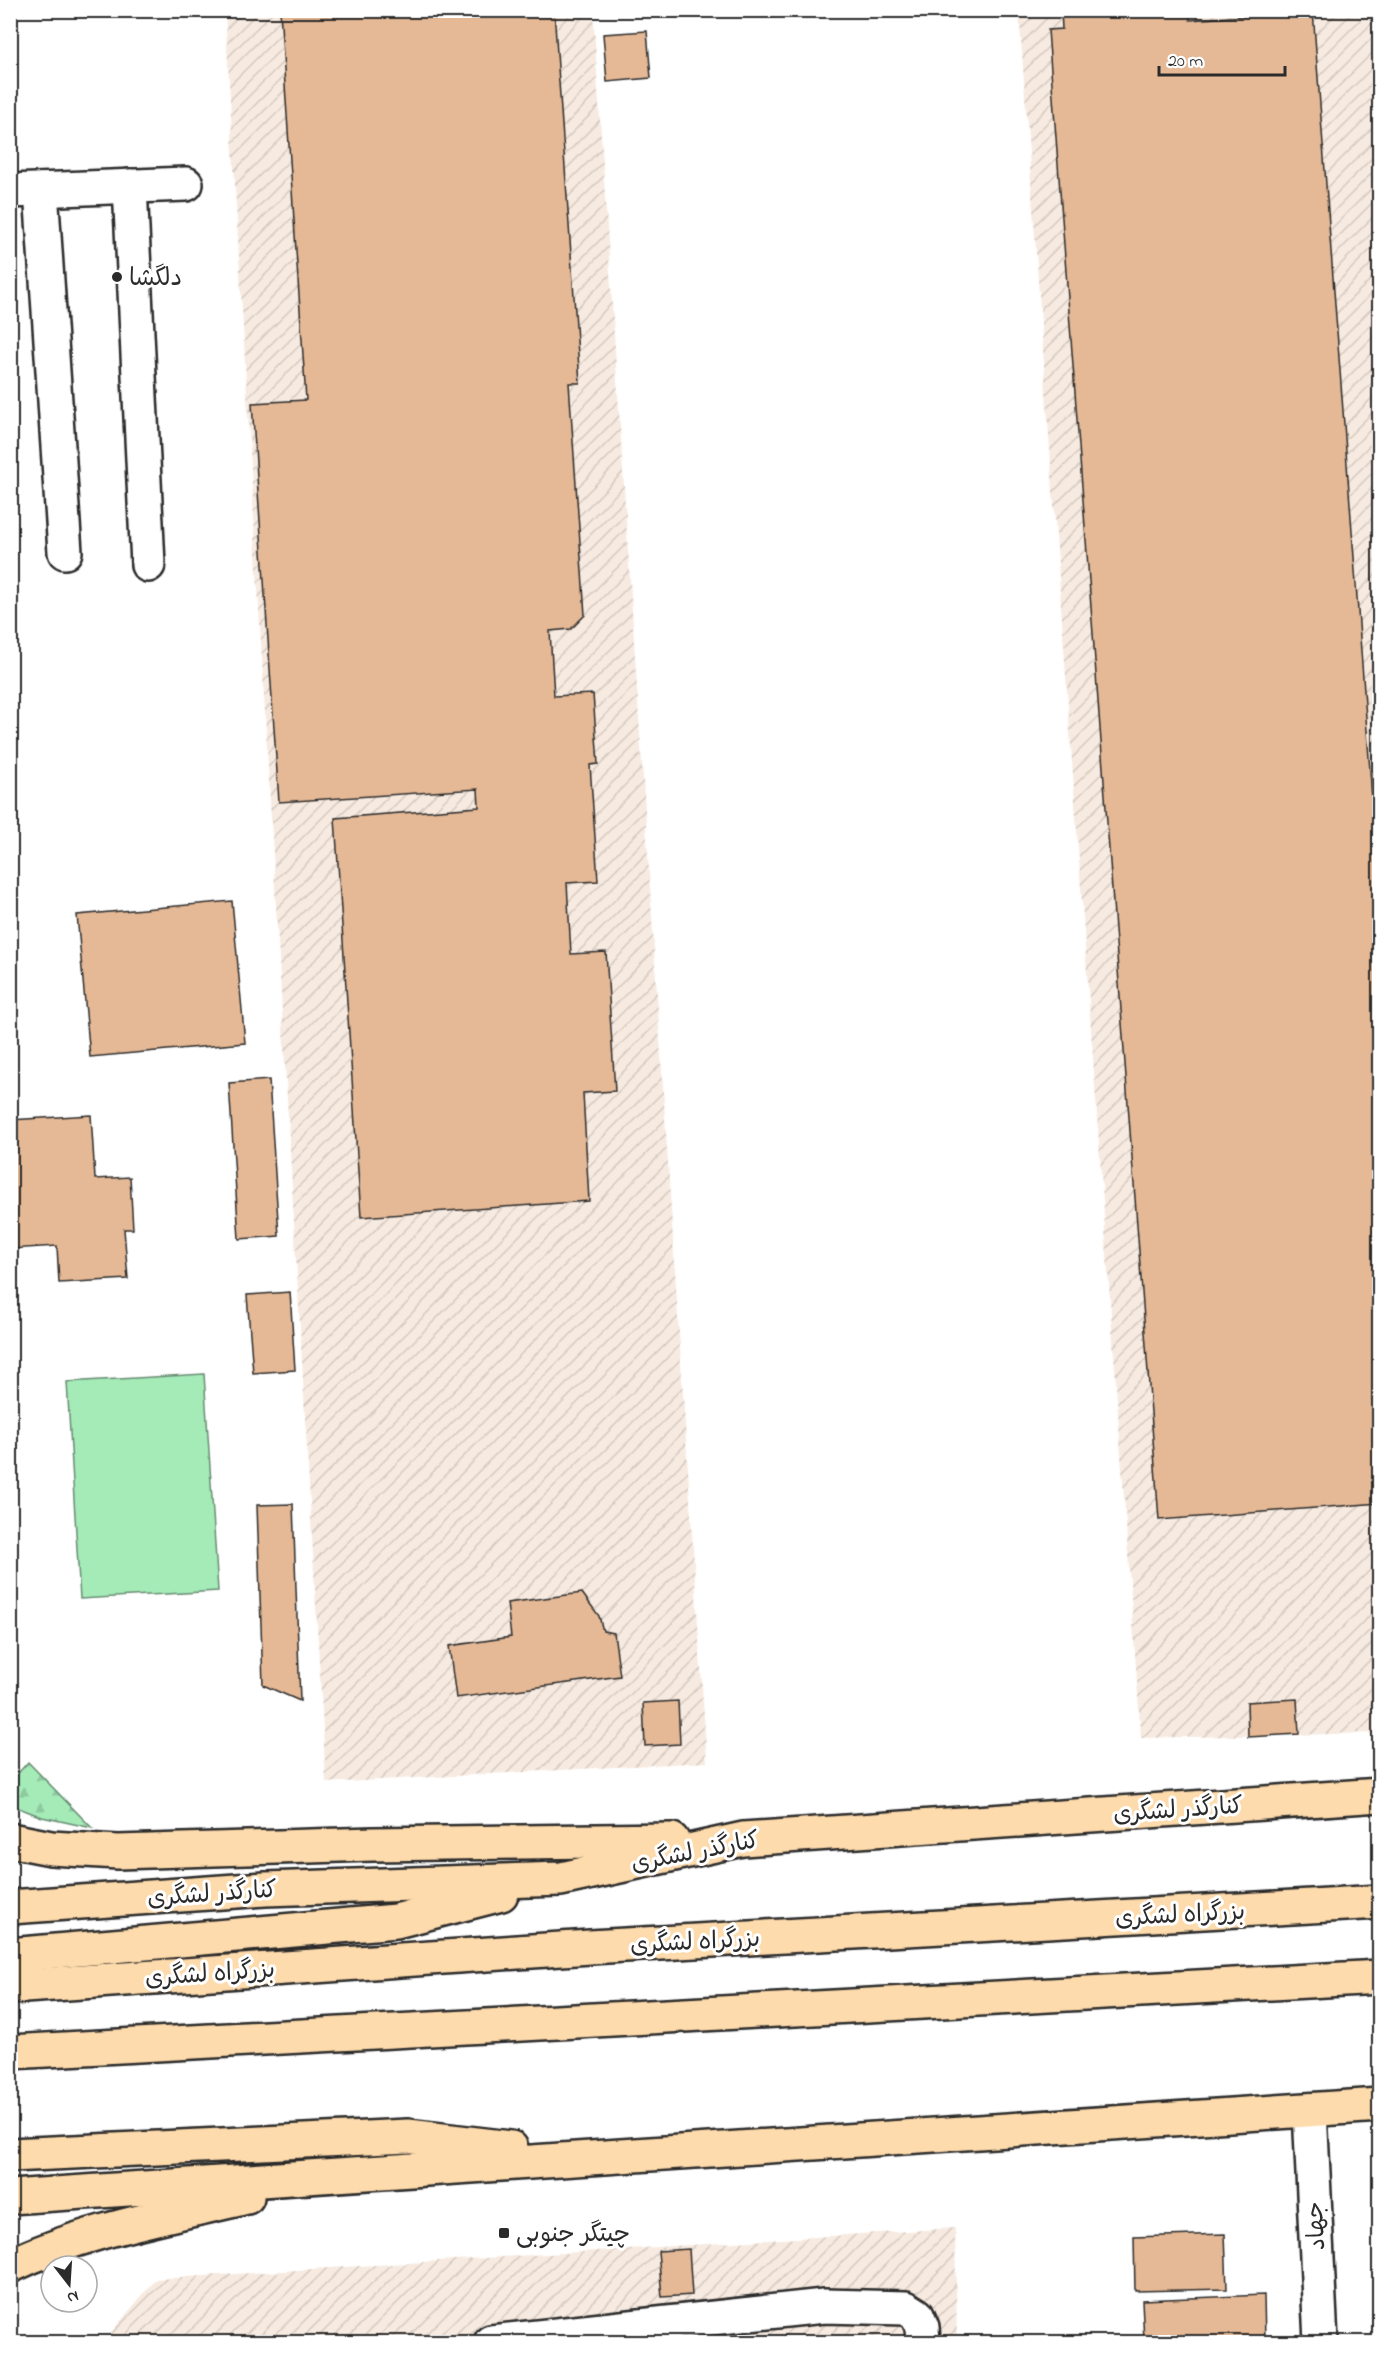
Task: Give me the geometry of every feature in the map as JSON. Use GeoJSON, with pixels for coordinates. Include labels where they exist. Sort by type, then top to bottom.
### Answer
{"type":"FeatureCollection","features":[{"type":"Feature","properties":{"kind":"main road","name":"کنارگذر لشگری"},"geometry":{"type":"LineString","coordinates":[[10,1907],[265,1889],[561,1879],[743,1839],[1380,1795]]}},
{"type":"Feature","properties":{"kind":"main road"},"geometry":{"type":"LineString","coordinates":[[10,1839],[51,1848],[118,1852],[373,1844],[743,1839]]}},
{"type":"Feature","properties":{"kind":"main road"},"geometry":{"type":"LineString","coordinates":[[10,1955],[396,1921],[561,1879]]}},
{"type":"Feature","properties":{"kind":"main road","name":"بزرگراه لشگری"},"geometry":{"type":"LineString","coordinates":[[10,1987],[591,1947],[1380,1902]]}},
{"type":"Feature","properties":{"kind":"main road"},"geometry":{"type":"LineString","coordinates":[[10,2052],[1380,1977]]}},
{"type":"Feature","properties":{"kind":"main road"},"geometry":{"type":"LineString","coordinates":[[10,2197],[1380,2105]]}},
{"type":"Feature","properties":{"kind":"main road"},"geometry":{"type":"LineString","coordinates":[[10,2155],[408,2136],[590,2158]]}},
{"type":"Feature","properties":{"kind":"main road"},"geometry":{"type":"LineString","coordinates":[[10,2266],[46,2248],[339,2175]]}},
{"type":"Feature","properties":{"kind":"street"},"geometry":{"type":"LineString","coordinates":[[65,552],[26,191],[186,184]]}},
{"type":"Feature","properties":{"kind":"street"},"geometry":{"type":"LineString","coordinates":[[130,186],[148,565]]}},
{"type":"Feature","properties":{"kind":"street","name":"جهاد"},"geometry":{"type":"LineString","coordinates":[[1310,2110],[1321,2343]]}},
{"type":"Feature","properties":{"kind":"street"},"geometry":{"type":"LineString","coordinates":[[491,2343],[824,2307],[906,2308],[917,2315],[922,2327],[923,2343]]}},
{"type":"Feature","properties":{"kind":"shaded area"},"geometry":{"type":"Polygon","coordinates":[[[225,11],[593,11],[707,1762],[326,1783],[225,11]]]}},
{"type":"Feature","properties":{"kind":"shaded area"},"geometry":{"type":"Polygon","coordinates":[[[1019,11],[1379,11],[1379,1733],[1141,1738],[1019,11]]]}},
{"type":"Feature","properties":{"kind":"shaded area"},"geometry":{"type":"Polygon","coordinates":[[[955,2228],[957,2342],[103,2342],[156,2279],[955,2228]]]}},
{"type":"Feature","properties":{"kind":"green space"},"geometry":{"type":"Polygon","coordinates":[[[204,1374],[218,1591],[80,1599],[67,1382],[204,1374]]]}},
{"type":"Feature","properties":{"kind":"green space"},"geometry":{"type":"Polygon","coordinates":[[[28,1762],[92,1828],[42,1817],[11,1805],[11,1781],[28,1762]]]}},
{"type":"Feature","properties":{"kind":"building"},"geometry":{"type":"Polygon","coordinates":[[[280,10],[554,10],[580,383],[569,383],[585,615],[571,629],[550,631],[554,696],[593,694],[598,764],[590,765],[598,881],[567,883],[571,954],[606,952],[615,1091],[583,1093],[589,1201],[361,1217],[335,818],[479,807],[478,789],[279,802],[252,403],[306,400],[280,10]]]}},
{"type":"Feature","properties":{"kind":"building"},"geometry":{"type":"Polygon","coordinates":[[[1061,10],[1189,10],[1190,20],[1313,11],[1380,904],[1380,1503],[1159,1520],[1048,30],[1062,29],[1061,10]]]}},
{"type":"Feature","properties":{"kind":"building"},"geometry":{"type":"Polygon","coordinates":[[[647,31],[651,78],[607,82],[603,34],[647,31]]]}},
{"type":"Feature","properties":{"kind":"building"},"geometry":{"type":"Polygon","coordinates":[[[232,901],[245,1043],[90,1057],[77,915],[232,901]]]}},
{"type":"Feature","properties":{"kind":"building"},"geometry":{"type":"Polygon","coordinates":[[[269,1080],[279,1236],[239,1239],[229,1083],[269,1080]]]}},
{"type":"Feature","properties":{"kind":"building"},"geometry":{"type":"Polygon","coordinates":[[[91,1115],[95,1179],[130,1177],[133,1229],[124,1229],[128,1279],[59,1283],[57,1246],[10,1249],[10,1120],[91,1115]]]}},
{"type":"Feature","properties":{"kind":"building"},"geometry":{"type":"Polygon","coordinates":[[[290,1292],[295,1370],[253,1373],[247,1295],[290,1292]]]}},
{"type":"Feature","properties":{"kind":"building"},"geometry":{"type":"Polygon","coordinates":[[[293,1504],[300,1701],[263,1685],[257,1505],[293,1504]]]}},
{"type":"Feature","properties":{"kind":"building"},"geometry":{"type":"Polygon","coordinates":[[[582,1593],[599,1616],[603,1631],[614,1633],[620,1676],[456,1698],[449,1646],[511,1637],[507,1603],[582,1593]]]}},
{"type":"Feature","properties":{"kind":"building"},"geometry":{"type":"Polygon","coordinates":[[[1297,1699],[1299,1734],[1248,1737],[1247,1702],[1297,1699]]]}},
{"type":"Feature","properties":{"kind":"building"},"geometry":{"type":"Polygon","coordinates":[[[678,1701],[680,1744],[645,1746],[643,1703],[678,1701]]]}},
{"type":"Feature","properties":{"kind":"building"},"geometry":{"type":"Polygon","coordinates":[[[1225,2234],[1227,2289],[1135,2291],[1134,2237],[1225,2234]]]}},
{"type":"Feature","properties":{"kind":"building"},"geometry":{"type":"Polygon","coordinates":[[[689,2249],[692,2295],[662,2297],[658,2251],[689,2249]]]}},
{"type":"Feature","properties":{"kind":"building"},"geometry":{"type":"Polygon","coordinates":[[[1264,2295],[1265,2342],[1144,2342],[1142,2300],[1264,2295]]]}},
{"type":"Feature","properties":{"kind":"place","name":"دلگشا"},"geometry":{"type":"Point","coordinates":[117,277]}},
{"type":"Feature","properties":{"kind":"place","name":"چیتگر جنوبی"},"geometry":{"type":"Point","coordinates":[504,2233]}}]}
